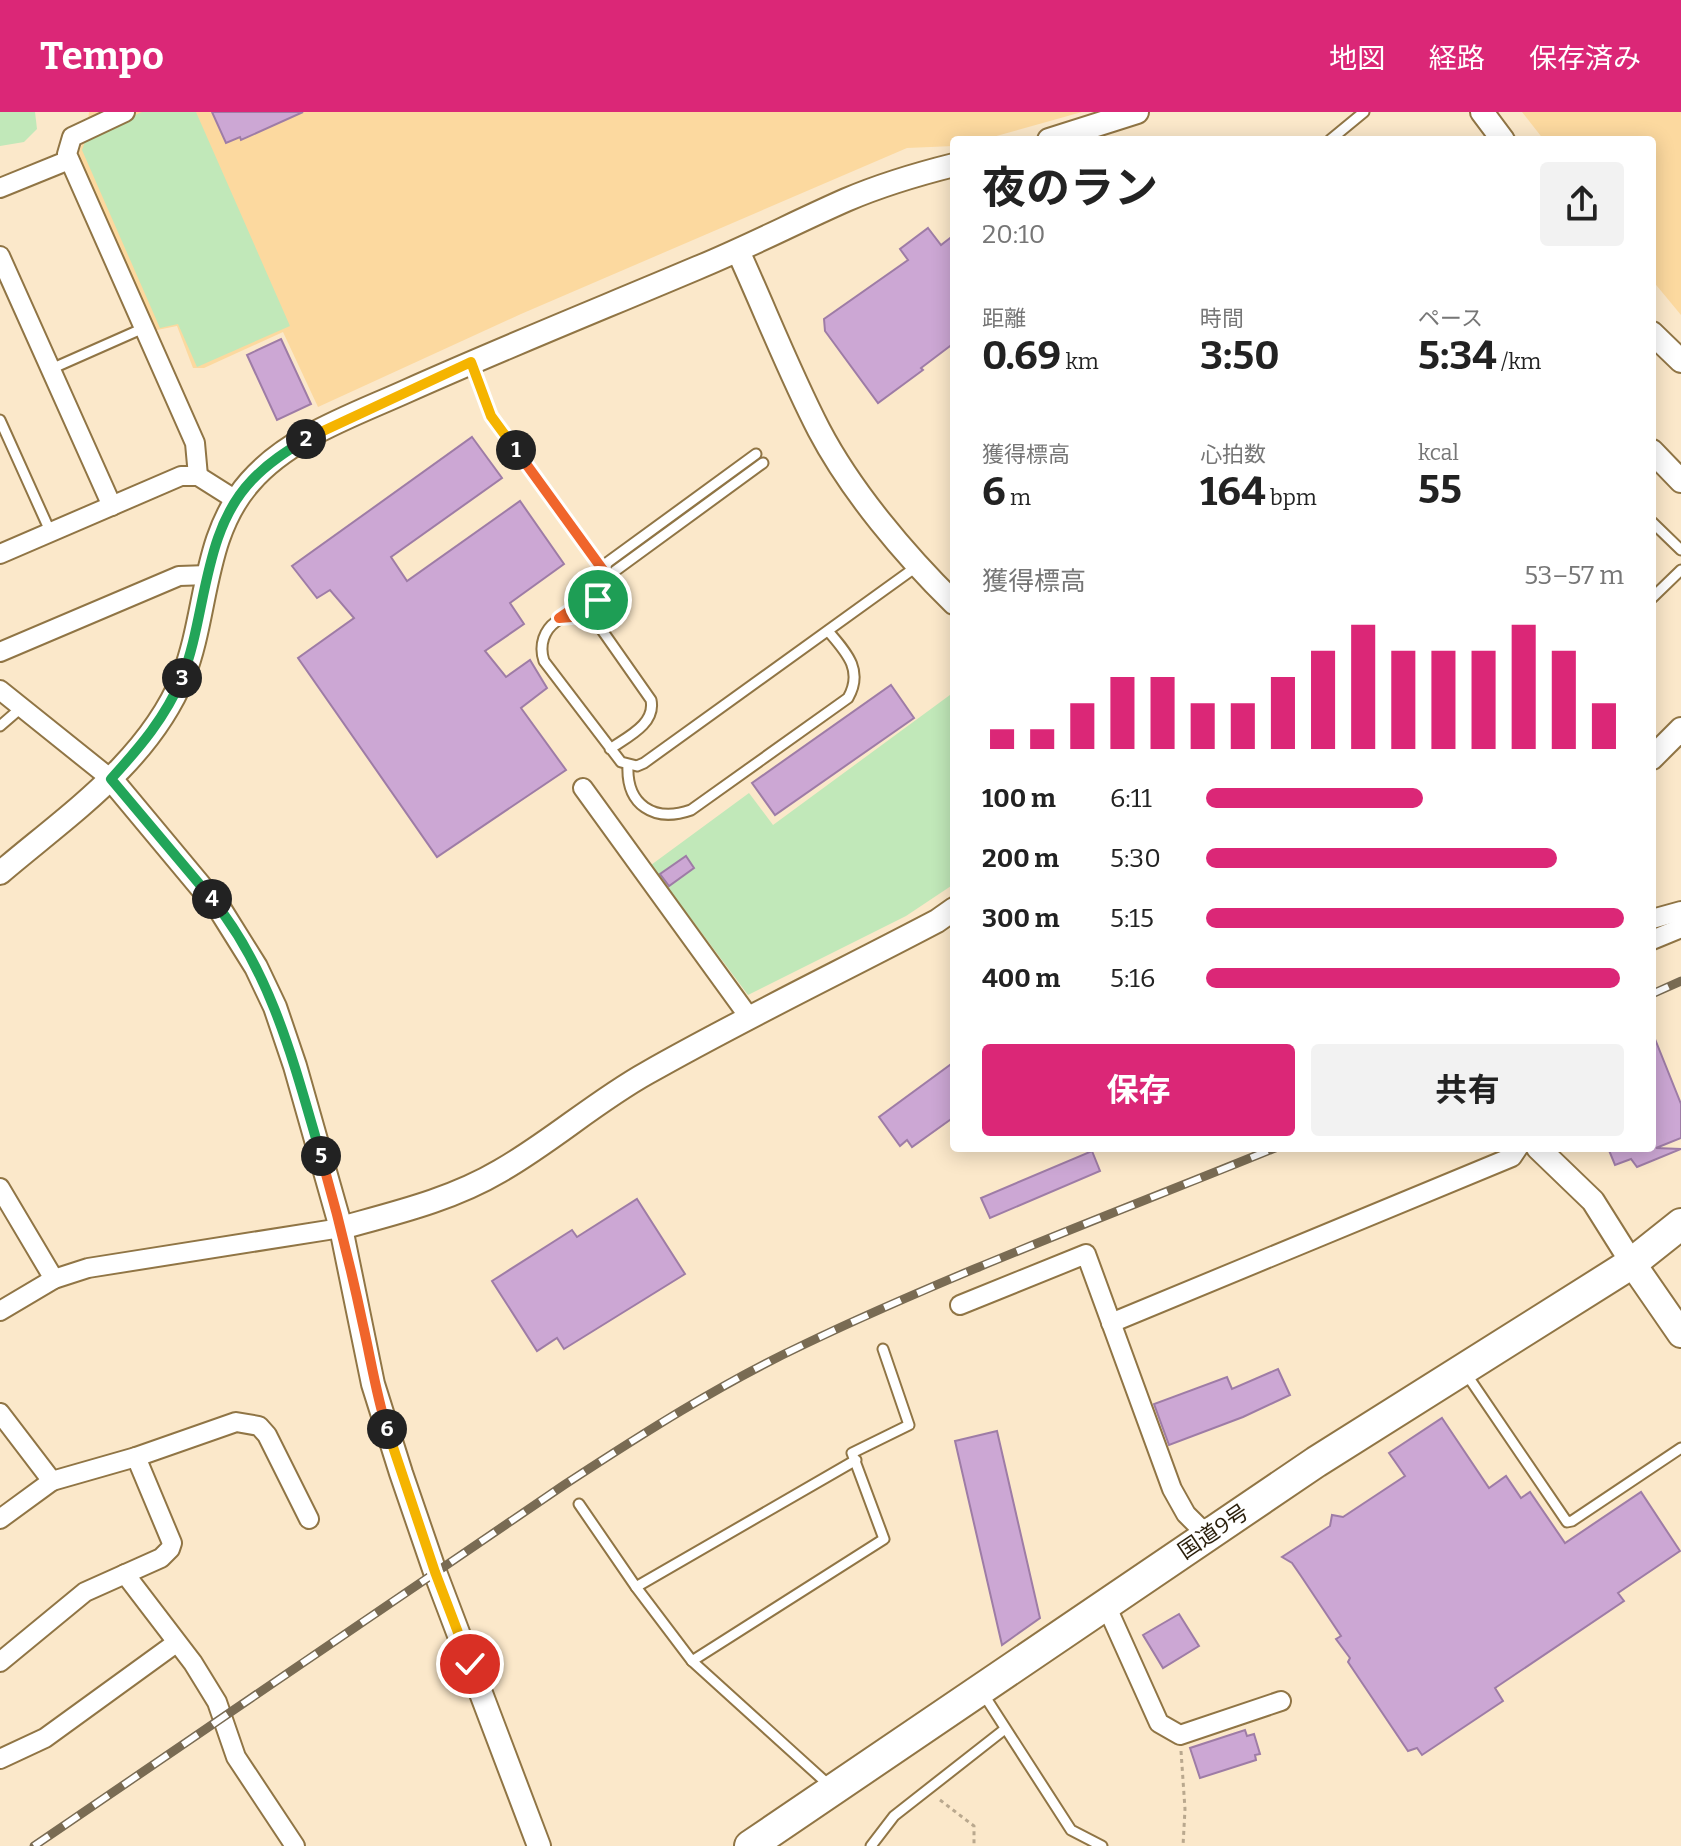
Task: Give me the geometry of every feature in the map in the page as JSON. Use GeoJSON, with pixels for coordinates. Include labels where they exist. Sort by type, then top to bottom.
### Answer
{"type":"FeatureCollection","features":[{"type":"Feature","properties":{"kind":"highway","name":"国道9号"},"geometry":{"type":"LineString","coordinates":[[750,1846],[1207,1535],[1632,1263],[1681,1224]]}},
{"type":"Feature","properties":{"kind":"main road"},"geometry":{"type":"LineString","coordinates":[[1632,1263],[1681,1334]]}},
{"type":"Feature","properties":{"kind":"street"},"geometry":{"type":"LineString","coordinates":[[125,112],[72,137],[67,154],[195,443],[198,476]]}},
{"type":"Feature","properties":{"kind":"street"},"geometry":{"type":"LineString","coordinates":[[1062,136],[1137,112]]}},
{"type":"Feature","properties":{"kind":"street"},"geometry":{"type":"LineString","coordinates":[[1482,112],[1500,136]]}},
{"type":"Feature","properties":{"kind":"street"},"geometry":{"type":"LineString","coordinates":[[0,188],[69,160]]}},
{"type":"Feature","properties":{"kind":"street"},"geometry":{"type":"LineString","coordinates":[[0,873],[111,779],[148,738],[174,696],[190,655],[208,575],[225,520],[250,481],[268,464],[308,438],[471,362],[738,251],[849,199],[950,166]]}},
{"type":"Feature","properties":{"kind":"street"},"geometry":{"type":"LineString","coordinates":[[738,251],[819,430],[840,466],[916,567],[950,599]]}},
{"type":"Feature","properties":{"kind":"street"},"geometry":{"type":"LineString","coordinates":[[0,256],[112,506]]}},
{"type":"Feature","properties":{"kind":"street"},"geometry":{"type":"LineString","coordinates":[[1656,337],[1681,361]]}},
{"type":"Feature","properties":{"kind":"street"},"geometry":{"type":"LineString","coordinates":[[1656,455],[1681,481]]}},
{"type":"Feature","properties":{"kind":"street"},"geometry":{"type":"LineString","coordinates":[[0,554],[181,476],[198,476],[236,500]]}},
{"type":"Feature","properties":{"kind":"street"},"geometry":{"type":"LineString","coordinates":[[0,652],[179,576],[208,575]]}},
{"type":"Feature","properties":{"kind":"street"},"geometry":{"type":"LineString","coordinates":[[0,690],[111,779],[221,911],[256,967],[275,1007],[341,1228],[364,1328],[373,1384],[401,1473],[435,1572],[539,1846]]}},
{"type":"Feature","properties":{"kind":"street"},"geometry":{"type":"LineString","coordinates":[[1656,754],[1681,729]]}},
{"type":"Feature","properties":{"kind":"street"},"geometry":{"type":"LineString","coordinates":[[583,788],[749,1017]]}},
{"type":"Feature","properties":{"kind":"street"},"geometry":{"type":"LineString","coordinates":[[0,1311],[54,1279],[88,1268],[341,1228],[455,1193],[500,1172],[643,1075],[911,935],[950,911]]}},
{"type":"Feature","properties":{"kind":"street"},"geometry":{"type":"LineString","coordinates":[[1656,918],[1681,911]]}},
{"type":"Feature","properties":{"kind":"street"},"geometry":{"type":"LineString","coordinates":[[1656,938],[1681,928]]}},
{"type":"Feature","properties":{"kind":"street"},"geometry":{"type":"LineString","coordinates":[[1111,1323],[1433,1191],[1512,1157],[1515,1152]]}},
{"type":"Feature","properties":{"kind":"street"},"geometry":{"type":"LineString","coordinates":[[1542,1152],[1593,1201],[1632,1263]]}},
{"type":"Feature","properties":{"kind":"street"},"geometry":{"type":"LineString","coordinates":[[0,1188],[54,1279]]}},
{"type":"Feature","properties":{"kind":"street"},"geometry":{"type":"LineString","coordinates":[[960,1305],[1086,1254],[1172,1489],[1186,1514],[1207,1535]]}},
{"type":"Feature","properties":{"kind":"street"},"geometry":{"type":"LineString","coordinates":[[0,1413],[52,1481]]}},
{"type":"Feature","properties":{"kind":"street"},"geometry":{"type":"LineString","coordinates":[[0,1519],[52,1481],[136,1457],[236,1422],[259,1426],[267,1435],[309,1519]]}},
{"type":"Feature","properties":{"kind":"street"},"geometry":{"type":"LineString","coordinates":[[0,1662],[85,1592],[161,1558],[170,1549],[172,1543],[136,1457]]}},
{"type":"Feature","properties":{"kind":"street"},"geometry":{"type":"LineString","coordinates":[[125,1574],[193,1663],[217,1702],[236,1757],[295,1846]]}},
{"type":"Feature","properties":{"kind":"street"},"geometry":{"type":"LineString","coordinates":[[1105,1603],[1159,1723],[1180,1735],[1281,1701]]}},
{"type":"Feature","properties":{"kind":"street"},"geometry":{"type":"LineString","coordinates":[[0,1759],[45,1738],[176,1643]]}},
{"type":"Feature","properties":{"kind":"lane"},"geometry":{"type":"LineString","coordinates":[[1335,136],[1364,112]]}},
{"type":"Feature","properties":{"kind":"lane"},"geometry":{"type":"LineString","coordinates":[[51,369],[146,327]]}},
{"type":"Feature","properties":{"kind":"lane"},"geometry":{"type":"LineString","coordinates":[[471,362],[491,416],[603,570]]}},
{"type":"Feature","properties":{"kind":"lane"},"geometry":{"type":"LineString","coordinates":[[0,420],[50,531]]}},
{"type":"Feature","properties":{"kind":"lane"},"geometry":{"type":"LineString","coordinates":[[756,454],[608,562],[588,598],[552,623],[544,636],[544,661],[621,762],[628,765],[644,763],[916,567]]}},
{"type":"Feature","properties":{"kind":"lane"},"geometry":{"type":"LineString","coordinates":[[597,623],[600,592],[615,571],[763,463]]}},
{"type":"Feature","properties":{"kind":"lane"},"geometry":{"type":"LineString","coordinates":[[1656,526],[1681,550]]}},
{"type":"Feature","properties":{"kind":"lane"},"geometry":{"type":"LineString","coordinates":[[1656,594],[1681,570]]}},
{"type":"Feature","properties":{"kind":"lane"},"geometry":{"type":"LineString","coordinates":[[559,618],[584,616],[597,623],[649,695],[653,706],[645,723],[610,749]]}},
{"type":"Feature","properties":{"kind":"lane"},"geometry":{"type":"LineString","coordinates":[[628,765],[627,781],[633,796],[647,810],[673,816],[691,810],[848,698],[854,686],[852,664],[828,631]]}},
{"type":"Feature","properties":{"kind":"lane"},"geometry":{"type":"LineString","coordinates":[[0,726],[22,707]]}},
{"type":"Feature","properties":{"kind":"lane"},"geometry":{"type":"LineString","coordinates":[[692,1661],[884,1539],[852,1453],[909,1425],[883,1349]]}},
{"type":"Feature","properties":{"kind":"lane"},"geometry":{"type":"LineString","coordinates":[[1463,1369],[1567,1522],[1681,1448]]}},
{"type":"Feature","properties":{"kind":"lane"},"geometry":{"type":"LineString","coordinates":[[636,1587],[856,1460]]}},
{"type":"Feature","properties":{"kind":"lane"},"geometry":{"type":"LineString","coordinates":[[579,1504],[692,1661],[834,1790]]}},
{"type":"Feature","properties":{"kind":"lane"},"geometry":{"type":"LineString","coordinates":[[980,1688],[1071,1830],[1102,1846]]}},
{"type":"Feature","properties":{"kind":"lane"},"geometry":{"type":"LineString","coordinates":[[871,1846],[894,1816],[1005,1729]]}},
{"type":"Feature","properties":{"kind":"path"},"geometry":{"type":"LineString","coordinates":[[1180,1735],[1185,1809],[1183,1846]]}},
{"type":"Feature","properties":{"kind":"path"},"geometry":{"type":"LineString","coordinates":[[927,1790],[974,1826],[974,1846]]}},
{"type":"Feature","properties":{"kind":"shaded area"},"geometry":{"type":"Polygon","coordinates":[[[89,112],[1082,112],[996,136],[950,136],[950,146],[907,148],[521,314],[318,407],[283,332],[204,368],[193,368],[177,326],[152,331],[79,165],[79,151],[86,135],[89,112]]]}},
{"type":"Feature","properties":{"kind":"shaded area"},"geometry":{"type":"Polygon","coordinates":[[[1522,112],[1681,112],[1681,315],[1656,285],[1656,136],[1541,136],[1522,112]]]}},
{"type":"Feature","properties":{"kind":"green space"},"geometry":{"type":"Polygon","coordinates":[[[0,112],[35,112],[37,129],[24,142],[0,146],[0,112]]]}},
{"type":"Feature","properties":{"kind":"green space"},"geometry":{"type":"Polygon","coordinates":[[[142,112],[196,112],[290,326],[197,367],[178,324],[160,328],[82,150],[87,136],[142,112]]]}},
{"type":"Feature","properties":{"kind":"green space"},"geometry":{"type":"Polygon","coordinates":[[[950,695],[950,887],[906,916],[748,995],[651,865],[749,793],[773,825],[950,695]]]}},
{"type":"Feature","properties":{"kind":"building"},"geometry":{"type":"Polygon","coordinates":[[[212,112],[303,112],[241,140],[240,137],[226,143],[212,112]]]}},
{"type":"Feature","properties":{"kind":"building"},"geometry":{"type":"Polygon","coordinates":[[[928,228],[941,245],[950,238],[950,346],[878,403],[825,331],[824,319],[908,260],[900,249],[928,228]]]}},
{"type":"Feature","properties":{"kind":"building"},"geometry":{"type":"Polygon","coordinates":[[[281,339],[311,404],[277,420],[247,355],[281,339]]]}},
{"type":"Feature","properties":{"kind":"building"},"geometry":{"type":"Polygon","coordinates":[[[472,437],[502,478],[391,557],[407,581],[520,501],[564,564],[510,603],[524,624],[485,651],[506,677],[530,660],[547,688],[521,708],[566,770],[437,857],[298,658],[354,618],[330,590],[317,598],[292,566],[472,437]]]}},
{"type":"Feature","properties":{"kind":"building"},"geometry":{"type":"Polygon","coordinates":[[[891,685],[914,718],[775,815],[752,783],[891,685]]]}},
{"type":"Feature","properties":{"kind":"building"},"geometry":{"type":"Polygon","coordinates":[[[686,856],[694,868],[669,886],[660,874],[686,856]]]}},
{"type":"Feature","properties":{"kind":"building"},"geometry":{"type":"Polygon","coordinates":[[[1656,1042],[1681,1104],[1681,1138],[1656,1148],[1656,1042]]]}},
{"type":"Feature","properties":{"kind":"building"},"geometry":{"type":"Polygon","coordinates":[[[950,1065],[950,1120],[912,1147],[907,1140],[900,1146],[879,1117],[950,1065]]]}},
{"type":"Feature","properties":{"kind":"building"},"geometry":{"type":"Polygon","coordinates":[[[1681,1149],[1637,1167],[1631,1159],[1615,1165],[1610,1152],[1681,1149]]]}},
{"type":"Feature","properties":{"kind":"building"},"geometry":{"type":"Polygon","coordinates":[[[1090,1152],[1092,1152],[1100,1171],[990,1218],[981,1198],[1090,1152]]]}},
{"type":"Feature","properties":{"kind":"building"},"geometry":{"type":"Polygon","coordinates":[[[637,1199],[685,1274],[564,1349],[557,1338],[537,1351],[492,1281],[572,1230],[577,1237],[637,1199]]]}},
{"type":"Feature","properties":{"kind":"building"},"geometry":{"type":"Polygon","coordinates":[[[1278,1369],[1290,1395],[1169,1445],[1154,1404],[1227,1377],[1232,1389],[1278,1369]]]}},
{"type":"Feature","properties":{"kind":"building"},"geometry":{"type":"Polygon","coordinates":[[[1442,1418],[1489,1488],[1506,1476],[1521,1498],[1530,1492],[1565,1543],[1641,1492],[1680,1551],[1618,1593],[1624,1601],[1495,1688],[1503,1701],[1422,1755],[1417,1748],[1408,1751],[1348,1662],[1350,1658],[1336,1639],[1341,1636],[1292,1563],[1282,1557],[1330,1526],[1332,1515],[1343,1517],[1405,1476],[1389,1453],[1442,1418]]]}},
{"type":"Feature","properties":{"kind":"building"},"geometry":{"type":"Polygon","coordinates":[[[997,1431],[1040,1618],[1002,1645],[955,1441],[997,1431]]]}},
{"type":"Feature","properties":{"kind":"building"},"geometry":{"type":"Polygon","coordinates":[[[1179,1614],[1199,1646],[1163,1668],[1143,1635],[1179,1614]]]}},
{"type":"Feature","properties":{"kind":"building"},"geometry":{"type":"Polygon","coordinates":[[[1245,1730],[1247,1736],[1254,1734],[1260,1754],[1255,1755],[1256,1760],[1200,1778],[1190,1748],[1245,1730]]]}},
{"type":"Feature","properties":{"kind":"railway"},"geometry":{"type":"LineString","coordinates":[[1656,992],[1681,981]]}},
{"type":"Feature","properties":{"kind":"railway"},"geometry":{"type":"LineString","coordinates":[[34,1846],[564,1485],[712,1393],[773,1359],[863,1317],[1265,1152]]}},
{"type":"Feature","properties":{"kind":"route"},"geometry":{"type":"LineString","coordinates":[[470,1664],[435,1572],[373,1384],[364,1328],[341,1228],[275,1007],[256,967],[221,911],[111,779],[148,738],[174,696],[190,655],[208,575],[225,520],[250,481],[268,464],[308,438],[471,362],[491,416],[603,570],[588,598],[559,618],[584,616],[597,623],[598,600]]}}]}
